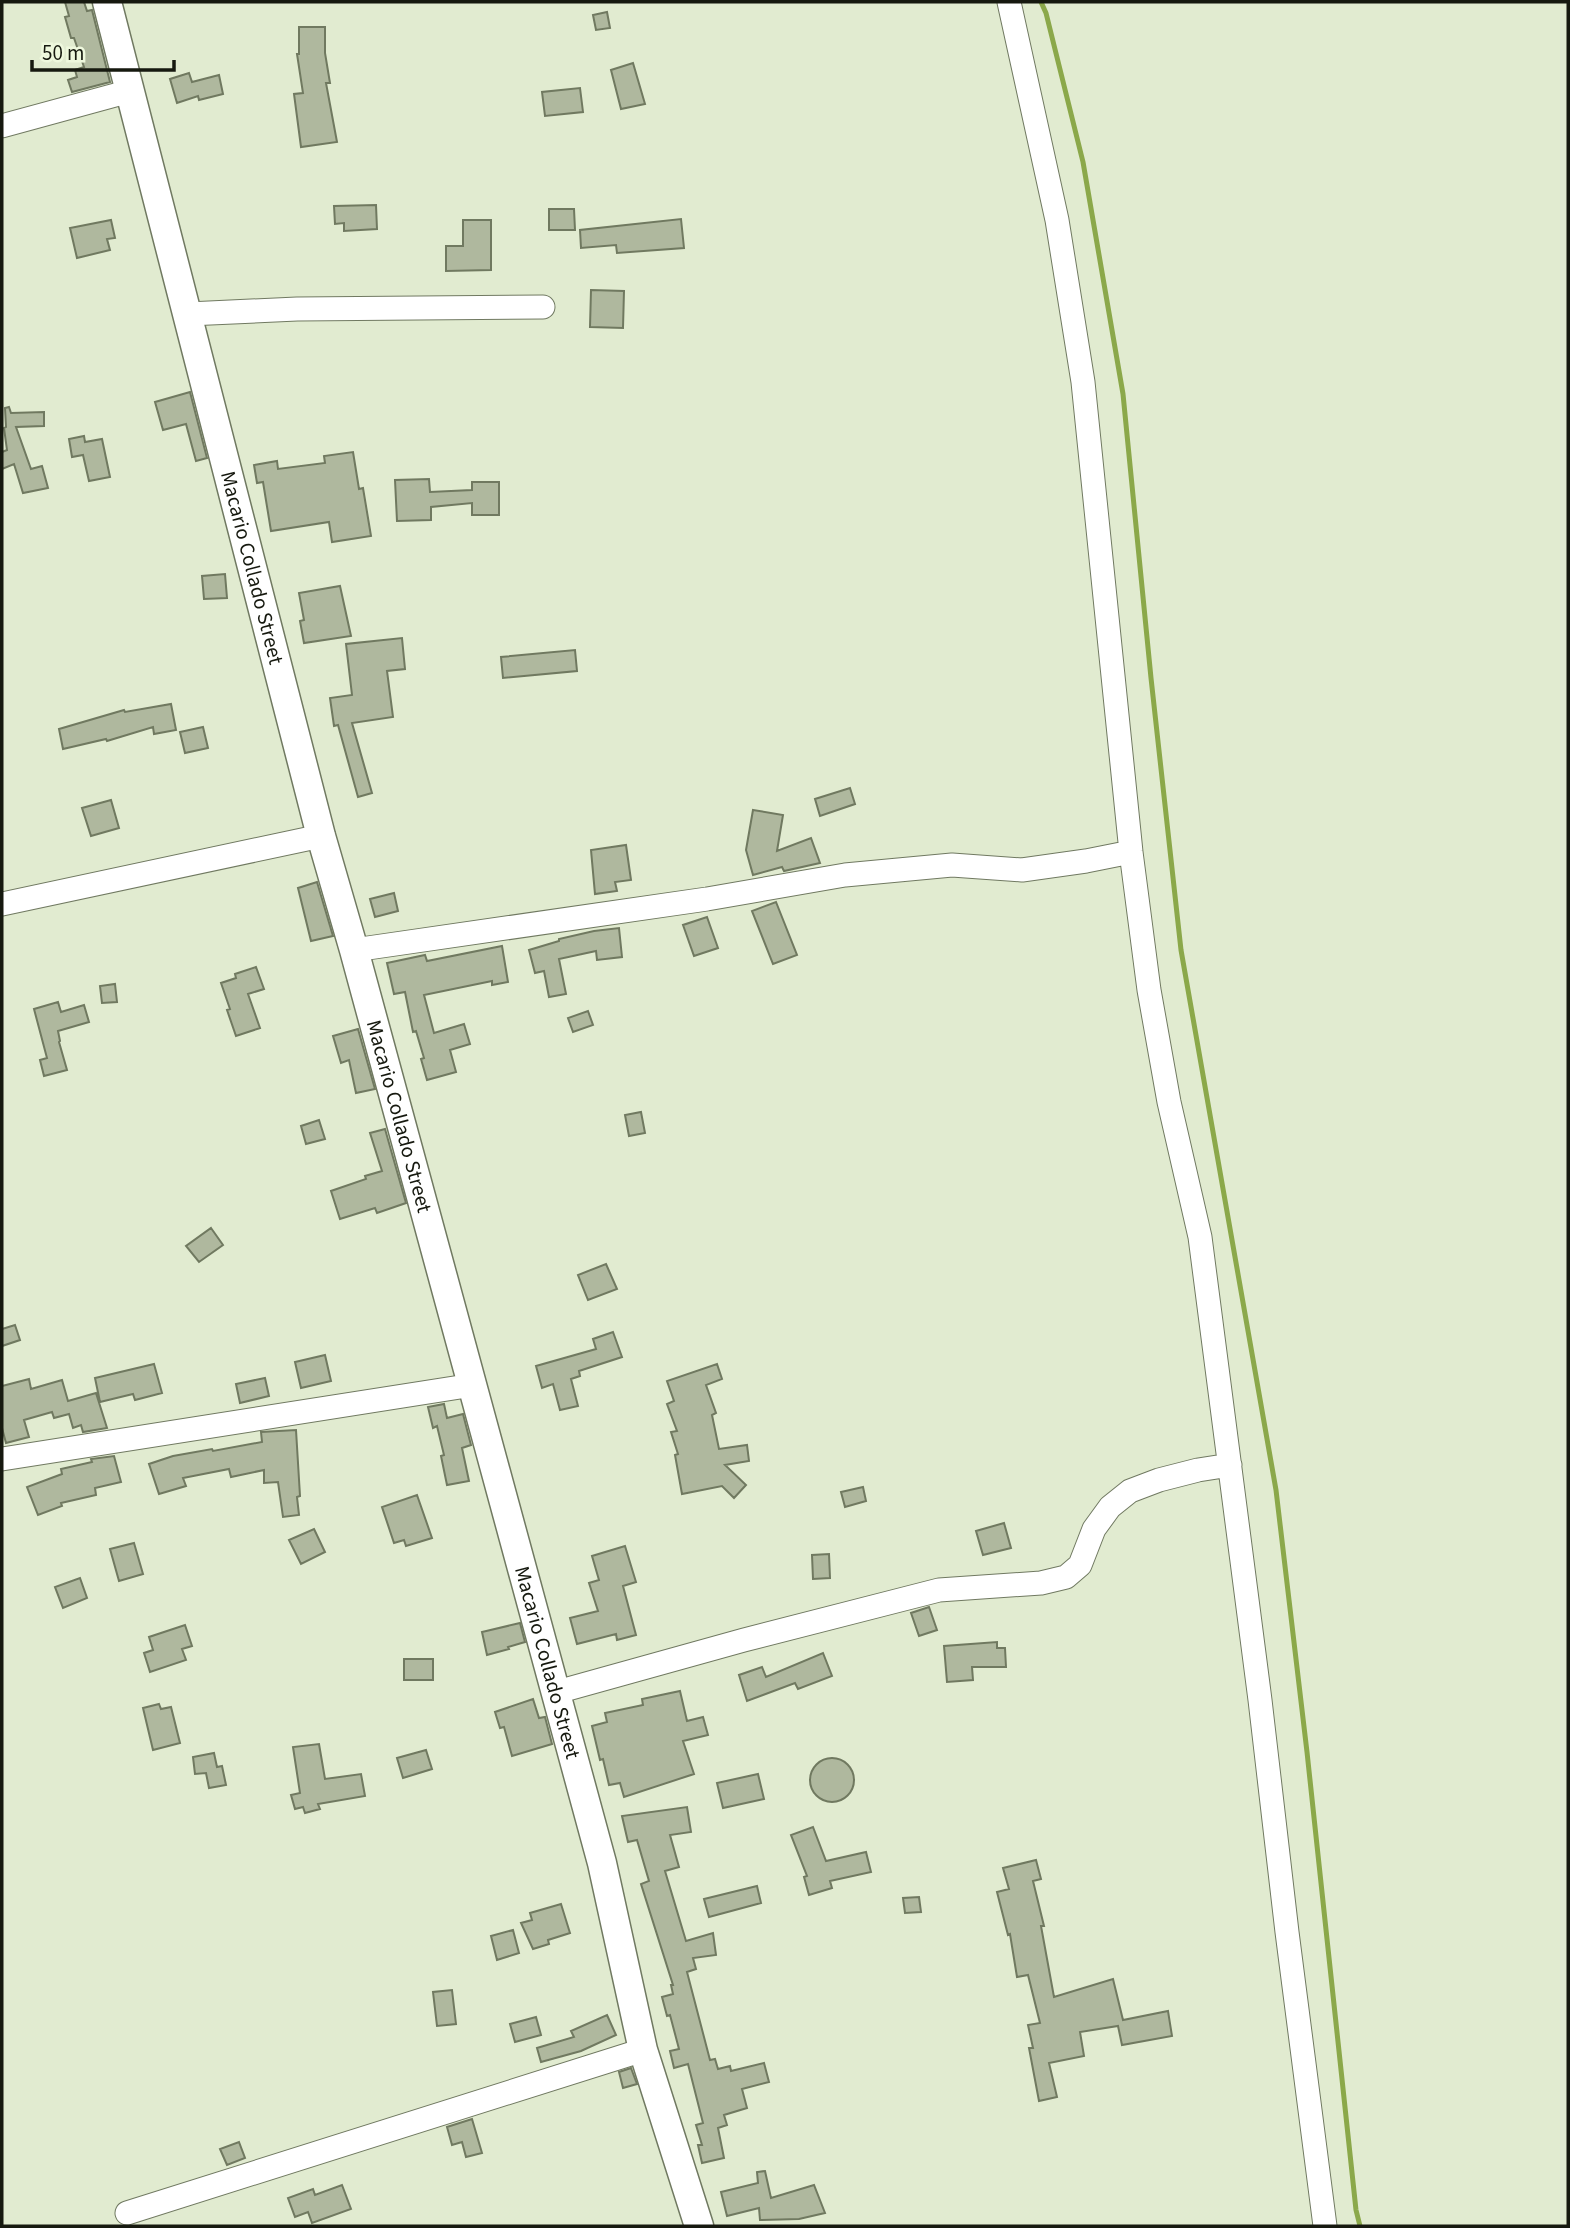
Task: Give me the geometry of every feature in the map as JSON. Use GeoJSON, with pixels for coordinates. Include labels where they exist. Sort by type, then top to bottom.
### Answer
{"type":"FeatureCollection","features":[{"type":"Feature","properties":{"kind":"street","name":"Macario Collado Street"},"geometry":{"type":"LineString","coordinates":[[107,2],[321,836],[602,1863],[643,2050],[699,2226]]}},
{"type":"Feature","properties":{"kind":"street"},"geometry":{"type":"LineString","coordinates":[[1009,2],[1057,220],[1083,382],[1131,852],[1149,990],[1169,1102],[1199,1237],[1325,2226]]}},
{"type":"Feature","properties":{"kind":"street"},"geometry":{"type":"LineString","coordinates":[[2,126],[130,92]]}},
{"type":"Feature","properties":{"kind":"street"},"geometry":{"type":"LineString","coordinates":[[188,314],[297,309],[542,307]]}},
{"type":"Feature","properties":{"kind":"street"},"geometry":{"type":"LineString","coordinates":[[2,904],[321,836]]}},
{"type":"Feature","properties":{"kind":"street"},"geometry":{"type":"LineString","coordinates":[[354,950],[707,899],[845,876],[952,865],[1022,870],[1131,852]]}},
{"type":"Feature","properties":{"kind":"street"},"geometry":{"type":"LineString","coordinates":[[2,1459],[473,1385]]}},
{"type":"Feature","properties":{"kind":"street"},"geometry":{"type":"LineString","coordinates":[[557,1692],[939,1590],[1041,1583],[1066,1577],[1080,1565],[1094,1529],[1110,1507],[1130,1491],[1198,1469],[1230,1465]]}},
{"type":"Feature","properties":{"kind":"street"},"geometry":{"type":"LineString","coordinates":[[127,2213],[643,2050]]}},
{"type":"Feature","properties":{"kind":"building"},"geometry":{"type":"Polygon","coordinates":[[[65,2],[84,2],[87,11],[92,10],[110,82],[72,92],[68,80],[77,77],[75,70],[84,67],[74,38],[71,38],[65,17],[69,16],[65,2]]]}},
{"type":"Feature","properties":{"kind":"building"},"geometry":{"type":"Polygon","coordinates":[[[607,12],[610,28],[596,30],[593,15],[607,12]]]}},
{"type":"Feature","properties":{"kind":"building"},"geometry":{"type":"Polygon","coordinates":[[[299,27],[325,27],[325,53],[330,83],[326,83],[337,142],[301,147],[294,94],[303,93],[297,54],[299,27]]]}},
{"type":"Feature","properties":{"kind":"building"},"geometry":{"type":"Polygon","coordinates":[[[633,63],[645,104],[621,109],[611,70],[633,63]]]}},
{"type":"Feature","properties":{"kind":"building"},"geometry":{"type":"Polygon","coordinates":[[[189,73],[192,82],[219,75],[223,94],[199,100],[198,96],[177,103],[170,79],[189,73]]]}},
{"type":"Feature","properties":{"kind":"building"},"geometry":{"type":"Polygon","coordinates":[[[580,88],[583,112],[545,116],[542,92],[580,88]]]}},
{"type":"Feature","properties":{"kind":"building"},"geometry":{"type":"Polygon","coordinates":[[[376,205],[377,229],[344,231],[344,223],[335,224],[334,206],[376,205]]]}},
{"type":"Feature","properties":{"kind":"building"},"geometry":{"type":"Polygon","coordinates":[[[549,209],[574,209],[575,230],[549,230],[549,209]]]}},
{"type":"Feature","properties":{"kind":"building"},"geometry":{"type":"Polygon","coordinates":[[[681,219],[684,248],[617,253],[616,245],[581,248],[580,230],[681,219]]]}},
{"type":"Feature","properties":{"kind":"building"},"geometry":{"type":"Polygon","coordinates":[[[111,220],[115,238],[107,239],[110,250],[77,258],[70,228],[111,220]]]}},
{"type":"Feature","properties":{"kind":"building"},"geometry":{"type":"Polygon","coordinates":[[[463,220],[491,220],[491,270],[446,271],[446,246],[463,246],[463,220]]]}},
{"type":"Feature","properties":{"kind":"building"},"geometry":{"type":"Polygon","coordinates":[[[591,290],[624,291],[623,328],[590,327],[591,290]]]}},
{"type":"Feature","properties":{"kind":"building"},"geometry":{"type":"Polygon","coordinates":[[[190,392],[207,458],[196,461],[186,424],[163,430],[155,402],[190,392]]]}},
{"type":"Feature","properties":{"kind":"building"},"geometry":{"type":"Polygon","coordinates":[[[9,407],[11,413],[44,412],[44,426],[16,427],[31,469],[42,466],[48,488],[23,493],[14,464],[2,469],[2,452],[7,450],[5,408],[9,407]]]}},
{"type":"Feature","properties":{"kind":"building"},"geometry":{"type":"Polygon","coordinates":[[[84,436],[85,442],[102,439],[110,477],[89,481],[83,455],[72,457],[69,439],[84,436]]]}},
{"type":"Feature","properties":{"kind":"building"},"geometry":{"type":"Polygon","coordinates":[[[353,452],[359,489],[363,488],[371,536],[332,542],[329,522],[271,531],[263,482],[257,483],[254,465],[277,461],[278,469],[325,463],[324,456],[353,452]]]}},
{"type":"Feature","properties":{"kind":"building"},"geometry":{"type":"Polygon","coordinates":[[[429,479],[430,492],[472,490],[472,482],[499,482],[499,515],[472,515],[472,503],[431,507],[431,520],[397,521],[395,480],[429,479]]]}},
{"type":"Feature","properties":{"kind":"building"},"geometry":{"type":"Polygon","coordinates":[[[225,574],[227,598],[204,599],[202,576],[225,574]]]}},
{"type":"Feature","properties":{"kind":"building"},"geometry":{"type":"Polygon","coordinates":[[[340,586],[351,636],[304,643],[300,621],[304,620],[299,593],[340,586]]]}},
{"type":"Feature","properties":{"kind":"building"},"geometry":{"type":"Polygon","coordinates":[[[402,638],[405,669],[387,671],[393,717],[352,723],[372,793],[358,797],[338,725],[334,726],[330,698],[352,695],[346,644],[402,638]]]}},
{"type":"Feature","properties":{"kind":"building"},"geometry":{"type":"Polygon","coordinates":[[[575,650],[577,671],[503,678],[501,657],[575,650]]]}},
{"type":"Feature","properties":{"kind":"building"},"geometry":{"type":"Polygon","coordinates":[[[171,704],[176,730],[154,734],[153,727],[107,741],[106,739],[63,749],[59,729],[124,710],[125,712],[171,704]]]}},
{"type":"Feature","properties":{"kind":"building"},"geometry":{"type":"Polygon","coordinates":[[[203,727],[208,748],[185,753],[180,732],[203,727]]]}},
{"type":"Feature","properties":{"kind":"building"},"geometry":{"type":"Polygon","coordinates":[[[850,788],[855,804],[820,816],[815,799],[850,788]]]}},
{"type":"Feature","properties":{"kind":"building"},"geometry":{"type":"Polygon","coordinates":[[[111,800],[119,828],[91,836],[82,808],[111,800]]]}},
{"type":"Feature","properties":{"kind":"building"},"geometry":{"type":"Polygon","coordinates":[[[753,810],[783,815],[777,851],[811,838],[820,863],[784,871],[782,867],[753,875],[746,850],[753,810]]]}},
{"type":"Feature","properties":{"kind":"building"},"geometry":{"type":"Polygon","coordinates":[[[626,845],[631,880],[615,882],[617,891],[595,894],[591,850],[626,845]]]}},
{"type":"Feature","properties":{"kind":"building"},"geometry":{"type":"Polygon","coordinates":[[[317,882],[333,936],[311,941],[298,888],[317,882]]]}},
{"type":"Feature","properties":{"kind":"building"},"geometry":{"type":"Polygon","coordinates":[[[394,893],[398,911],[375,917],[370,899],[394,893]]]}},
{"type":"Feature","properties":{"kind":"building"},"geometry":{"type":"Polygon","coordinates":[[[776,902],[797,955],[773,964],[752,911],[776,902]]]}},
{"type":"Feature","properties":{"kind":"building"},"geometry":{"type":"Polygon","coordinates":[[[707,917],[718,948],[694,956],[683,925],[707,917]]]}},
{"type":"Feature","properties":{"kind":"building"},"geometry":{"type":"Polygon","coordinates":[[[619,928],[622,957],[597,960],[596,951],[559,959],[566,994],[549,997],[544,971],[535,973],[529,950],[559,939],[619,928]]]}},
{"type":"Feature","properties":{"kind":"building"},"geometry":{"type":"Polygon","coordinates":[[[502,946],[508,982],[492,985],[492,981],[424,995],[434,1033],[464,1024],[470,1044],[450,1050],[456,1072],[427,1080],[421,1059],[424,1058],[416,1031],[413,1032],[405,992],[394,994],[387,963],[425,955],[427,961],[502,946]]]}},
{"type":"Feature","properties":{"kind":"building"},"geometry":{"type":"Polygon","coordinates":[[[256,967],[264,989],[248,994],[260,1028],[236,1036],[221,983],[236,978],[235,974],[256,967]]]}},
{"type":"Feature","properties":{"kind":"building"},"geometry":{"type":"Polygon","coordinates":[[[115,984],[117,1002],[102,1003],[100,986],[115,984]]]}},
{"type":"Feature","properties":{"kind":"building"},"geometry":{"type":"Polygon","coordinates":[[[58,1002],[61,1012],[84,1005],[89,1022],[58,1031],[67,1070],[44,1076],[40,1060],[47,1058],[34,1009],[58,1002]]]}},
{"type":"Feature","properties":{"kind":"building"},"geometry":{"type":"Polygon","coordinates":[[[588,1011],[593,1025],[573,1032],[568,1018],[588,1011]]]}},
{"type":"Feature","properties":{"kind":"building"},"geometry":{"type":"Polygon","coordinates":[[[358,1029],[375,1089],[356,1093],[349,1060],[341,1063],[333,1036],[358,1029]]]}},
{"type":"Feature","properties":{"kind":"building"},"geometry":{"type":"Polygon","coordinates":[[[641,1112],[645,1133],[629,1136],[625,1115],[641,1112]]]}},
{"type":"Feature","properties":{"kind":"building"},"geometry":{"type":"Polygon","coordinates":[[[319,1120],[325,1139],[306,1144],[301,1126],[319,1120]]]}},
{"type":"Feature","properties":{"kind":"building"},"geometry":{"type":"Polygon","coordinates":[[[385,1129],[406,1203],[377,1213],[375,1208],[340,1219],[331,1191],[382,1171],[370,1133],[385,1129]]]}},
{"type":"Feature","properties":{"kind":"building"},"geometry":{"type":"Polygon","coordinates":[[[211,1228],[223,1245],[199,1262],[186,1246],[211,1228]]]}},
{"type":"Feature","properties":{"kind":"building"},"geometry":{"type":"Polygon","coordinates":[[[606,1264],[617,1289],[588,1300],[578,1275],[606,1264]]]}},
{"type":"Feature","properties":{"kind":"building"},"geometry":{"type":"Polygon","coordinates":[[[15,1325],[20,1340],[2,1346],[2,1329],[15,1325]]]}},
{"type":"Feature","properties":{"kind":"building"},"geometry":{"type":"Polygon","coordinates":[[[613,1332],[622,1357],[579,1371],[580,1376],[571,1379],[578,1406],[560,1410],[553,1384],[542,1388],[536,1366],[596,1349],[593,1339],[613,1332]]]}},
{"type":"Feature","properties":{"kind":"building"},"geometry":{"type":"Polygon","coordinates":[[[325,1355],[331,1381],[301,1388],[295,1362],[325,1355]]]}},
{"type":"Feature","properties":{"kind":"building"},"geometry":{"type":"Polygon","coordinates":[[[154,1364],[162,1393],[135,1400],[133,1394],[100,1402],[95,1378],[154,1364]]]}},
{"type":"Feature","properties":{"kind":"building"},"geometry":{"type":"Polygon","coordinates":[[[717,1364],[722,1379],[706,1385],[716,1413],[712,1415],[719,1449],[747,1445],[749,1461],[725,1465],[746,1485],[734,1498],[722,1486],[682,1494],[675,1455],[678,1454],[671,1432],[677,1431],[667,1404],[674,1401],[667,1381],[717,1364]]]}},
{"type":"Feature","properties":{"kind":"building"},"geometry":{"type":"Polygon","coordinates":[[[265,1378],[269,1396],[240,1403],[236,1384],[265,1378]]]}},
{"type":"Feature","properties":{"kind":"building"},"geometry":{"type":"Polygon","coordinates":[[[29,1379],[31,1389],[62,1380],[68,1401],[96,1393],[107,1428],[83,1432],[81,1425],[73,1428],[69,1414],[54,1418],[52,1412],[24,1420],[29,1437],[6,1443],[2,1428],[2,1386],[29,1379]]]}},
{"type":"Feature","properties":{"kind":"building"},"geometry":{"type":"Polygon","coordinates":[[[444,1404],[447,1418],[463,1414],[471,1445],[462,1448],[469,1481],[447,1485],[437,1426],[433,1428],[428,1407],[444,1404]]]}},
{"type":"Feature","properties":{"kind":"building"},"geometry":{"type":"Polygon","coordinates":[[[296,1430],[299,1515],[283,1517],[278,1482],[264,1483],[264,1470],[231,1477],[229,1469],[183,1478],[186,1486],[159,1494],[149,1464],[173,1456],[262,1442],[261,1432],[296,1430]]]}},
{"type":"Feature","properties":{"kind":"building"},"geometry":{"type":"Polygon","coordinates":[[[114,1456],[121,1482],[95,1488],[96,1495],[61,1503],[62,1506],[38,1515],[27,1487],[62,1474],[61,1469],[92,1462],[91,1459],[114,1456]]]}},
{"type":"Feature","properties":{"kind":"building"},"geometry":{"type":"Polygon","coordinates":[[[863,1487],[866,1501],[845,1507],[841,1492],[863,1487]]]}},
{"type":"Feature","properties":{"kind":"building"},"geometry":{"type":"Polygon","coordinates":[[[417,1495],[432,1538],[406,1546],[404,1540],[394,1543],[382,1507],[417,1495]]]}},
{"type":"Feature","properties":{"kind":"building"},"geometry":{"type":"Polygon","coordinates":[[[1004,1523],[1011,1548],[983,1555],[976,1531],[1004,1523]]]}},
{"type":"Feature","properties":{"kind":"building"},"geometry":{"type":"Polygon","coordinates":[[[314,1529],[325,1552],[301,1564],[289,1540],[314,1529]]]}},
{"type":"Feature","properties":{"kind":"building"},"geometry":{"type":"Polygon","coordinates":[[[134,1543],[143,1574],[119,1581],[110,1549],[134,1543]]]}},
{"type":"Feature","properties":{"kind":"building"},"geometry":{"type":"Polygon","coordinates":[[[625,1546],[636,1582],[623,1586],[636,1635],[617,1640],[616,1634],[577,1644],[570,1618],[598,1611],[589,1583],[599,1580],[592,1556],[625,1546]]]}},
{"type":"Feature","properties":{"kind":"building"},"geometry":{"type":"Polygon","coordinates":[[[829,1554],[830,1578],[813,1579],[812,1555],[829,1554]]]}},
{"type":"Feature","properties":{"kind":"building"},"geometry":{"type":"Polygon","coordinates":[[[80,1578],[87,1598],[63,1608],[55,1587],[80,1578]]]}},
{"type":"Feature","properties":{"kind":"building"},"geometry":{"type":"Polygon","coordinates":[[[929,1607],[937,1630],[919,1636],[911,1613],[929,1607]]]}},
{"type":"Feature","properties":{"kind":"building"},"geometry":{"type":"Polygon","coordinates":[[[520,1623],[525,1642],[487,1655],[482,1632],[520,1623]]]}},
{"type":"Feature","properties":{"kind":"building"},"geometry":{"type":"Polygon","coordinates":[[[185,1625],[192,1646],[182,1649],[186,1660],[150,1672],[144,1653],[153,1650],[149,1637],[185,1625]]]}},
{"type":"Feature","properties":{"kind":"building"},"geometry":{"type":"Polygon","coordinates":[[[997,1642],[997,1648],[1005,1648],[1006,1667],[972,1667],[973,1680],[947,1682],[944,1646],[997,1642]]]}},
{"type":"Feature","properties":{"kind":"building"},"geometry":{"type":"Polygon","coordinates":[[[823,1653],[832,1676],[798,1689],[795,1683],[747,1701],[739,1675],[762,1667],[766,1677],[823,1653]]]}},
{"type":"Feature","properties":{"kind":"building"},"geometry":{"type":"Polygon","coordinates":[[[404,1659],[433,1659],[433,1680],[404,1680],[404,1659]]]}},
{"type":"Feature","properties":{"kind":"building"},"geometry":{"type":"Polygon","coordinates":[[[680,1691],[687,1721],[703,1717],[708,1735],[683,1741],[694,1774],[624,1797],[620,1783],[609,1785],[592,1726],[607,1722],[605,1713],[643,1705],[642,1699],[680,1691]]]}},
{"type":"Feature","properties":{"kind":"building"},"geometry":{"type":"Polygon","coordinates":[[[533,1699],[539,1718],[545,1717],[552,1744],[512,1756],[504,1727],[500,1728],[495,1712],[533,1699]]]}},
{"type":"Feature","properties":{"kind":"building"},"geometry":{"type":"Polygon","coordinates":[[[159,1704],[161,1709],[171,1707],[180,1743],[153,1750],[143,1708],[159,1704]]]}},
{"type":"Feature","properties":{"kind":"building"},"geometry":{"type":"Polygon","coordinates":[[[319,1744],[325,1779],[361,1774],[365,1796],[318,1804],[320,1809],[305,1813],[303,1807],[295,1809],[291,1795],[300,1793],[293,1747],[319,1744]]]}},
{"type":"Feature","properties":{"kind":"building"},"geometry":{"type":"Polygon","coordinates":[[[426,1750],[432,1769],[403,1778],[397,1758],[426,1750]]]}},
{"type":"Feature","properties":{"kind":"building"},"geometry":{"type":"Polygon","coordinates":[[[214,1753],[217,1767],[222,1766],[226,1785],[209,1788],[206,1773],[195,1774],[193,1757],[214,1753]]]}},
{"type":"Feature","properties":{"kind":"building"},"geometry":{"type":"Polygon","coordinates":[[[832,1758],[847,1765],[854,1780],[847,1795],[832,1802],[817,1795],[810,1780],[817,1765],[832,1758]]]}},
{"type":"Feature","properties":{"kind":"building"},"geometry":{"type":"Polygon","coordinates":[[[758,1774],[764,1799],[723,1808],[717,1783],[758,1774]]]}},
{"type":"Feature","properties":{"kind":"building"},"geometry":{"type":"Polygon","coordinates":[[[687,1807],[691,1832],[670,1835],[679,1867],[665,1871],[686,1941],[713,1933],[716,1955],[693,1958],[696,1969],[687,1972],[710,2060],[715,2059],[718,2069],[730,2066],[731,2071],[764,2063],[769,2082],[742,2089],[747,2108],[724,2115],[727,2125],[718,2128],[724,2158],[702,2163],[698,2145],[702,2145],[696,2125],[703,2123],[688,2064],[674,2068],[670,2051],[679,2049],[662,1997],[673,1994],[673,1985],[641,1884],[649,1881],[637,1840],[628,1842],[622,1816],[687,1807]]]}},
{"type":"Feature","properties":{"kind":"building"},"geometry":{"type":"Polygon","coordinates":[[[813,1827],[826,1861],[866,1852],[871,1872],[830,1881],[832,1888],[809,1895],[804,1877],[807,1876],[791,1835],[813,1827]]]}},
{"type":"Feature","properties":{"kind":"building"},"geometry":{"type":"Polygon","coordinates":[[[1036,1860],[1041,1879],[1033,1881],[1044,1926],[1041,1926],[1054,1997],[1113,1979],[1123,2020],[1168,2011],[1172,2036],[1122,2045],[1118,2026],[1080,2032],[1084,2056],[1049,2063],[1057,2097],[1039,2101],[1029,2048],[1033,2048],[1028,2025],[1040,2023],[1028,1975],[1017,1977],[1010,1934],[1008,1935],[997,1892],[1009,1889],[1003,1868],[1036,1860]]]}},
{"type":"Feature","properties":{"kind":"building"},"geometry":{"type":"Polygon","coordinates":[[[757,1886],[761,1903],[709,1917],[704,1899],[757,1886]]]}},
{"type":"Feature","properties":{"kind":"building"},"geometry":{"type":"Polygon","coordinates":[[[919,1897],[921,1912],[905,1913],[903,1898],[919,1897]]]}},
{"type":"Feature","properties":{"kind":"building"},"geometry":{"type":"Polygon","coordinates":[[[561,1904],[570,1933],[548,1940],[549,1944],[533,1949],[521,1923],[532,1920],[530,1913],[561,1904]]]}},
{"type":"Feature","properties":{"kind":"building"},"geometry":{"type":"Polygon","coordinates":[[[513,1930],[519,1953],[497,1960],[491,1936],[513,1930]]]}},
{"type":"Feature","properties":{"kind":"building"},"geometry":{"type":"Polygon","coordinates":[[[452,1990],[456,2024],[437,2026],[433,1992],[452,1990]]]}},
{"type":"Feature","properties":{"kind":"building"},"geometry":{"type":"Polygon","coordinates":[[[607,2015],[616,2035],[581,2051],[541,2062],[537,2048],[574,2037],[571,2031],[607,2015]]]}},
{"type":"Feature","properties":{"kind":"building"},"geometry":{"type":"Polygon","coordinates":[[[536,2017],[541,2035],[515,2042],[510,2024],[536,2017]]]}},
{"type":"Feature","properties":{"kind":"building"},"geometry":{"type":"Polygon","coordinates":[[[631,2068],[637,2084],[623,2088],[619,2072],[631,2068]]]}},
{"type":"Feature","properties":{"kind":"building"},"geometry":{"type":"Polygon","coordinates":[[[472,2119],[482,2153],[466,2157],[462,2142],[452,2145],[447,2127],[472,2119]]]}},
{"type":"Feature","properties":{"kind":"building"},"geometry":{"type":"Polygon","coordinates":[[[239,2142],[245,2158],[227,2165],[220,2149],[239,2142]]]}},
{"type":"Feature","properties":{"kind":"building"},"geometry":{"type":"Polygon","coordinates":[[[765,2171],[771,2198],[814,2185],[825,2213],[799,2219],[760,2220],[759,2208],[727,2216],[721,2192],[758,2183],[757,2172],[765,2171]]]}},
{"type":"Feature","properties":{"kind":"building"},"geometry":{"type":"Polygon","coordinates":[[[342,2185],[351,2209],[312,2223],[308,2212],[295,2217],[288,2198],[313,2189],[315,2195],[342,2185]]]}},
{"type":"Feature","properties":{"kind":"waterway"},"geometry":{"type":"LineString","coordinates":[[1041,2],[1083,162],[1123,394],[1181,950],[1276,1490],[1356,2210],[1360,2226]]}}]}
